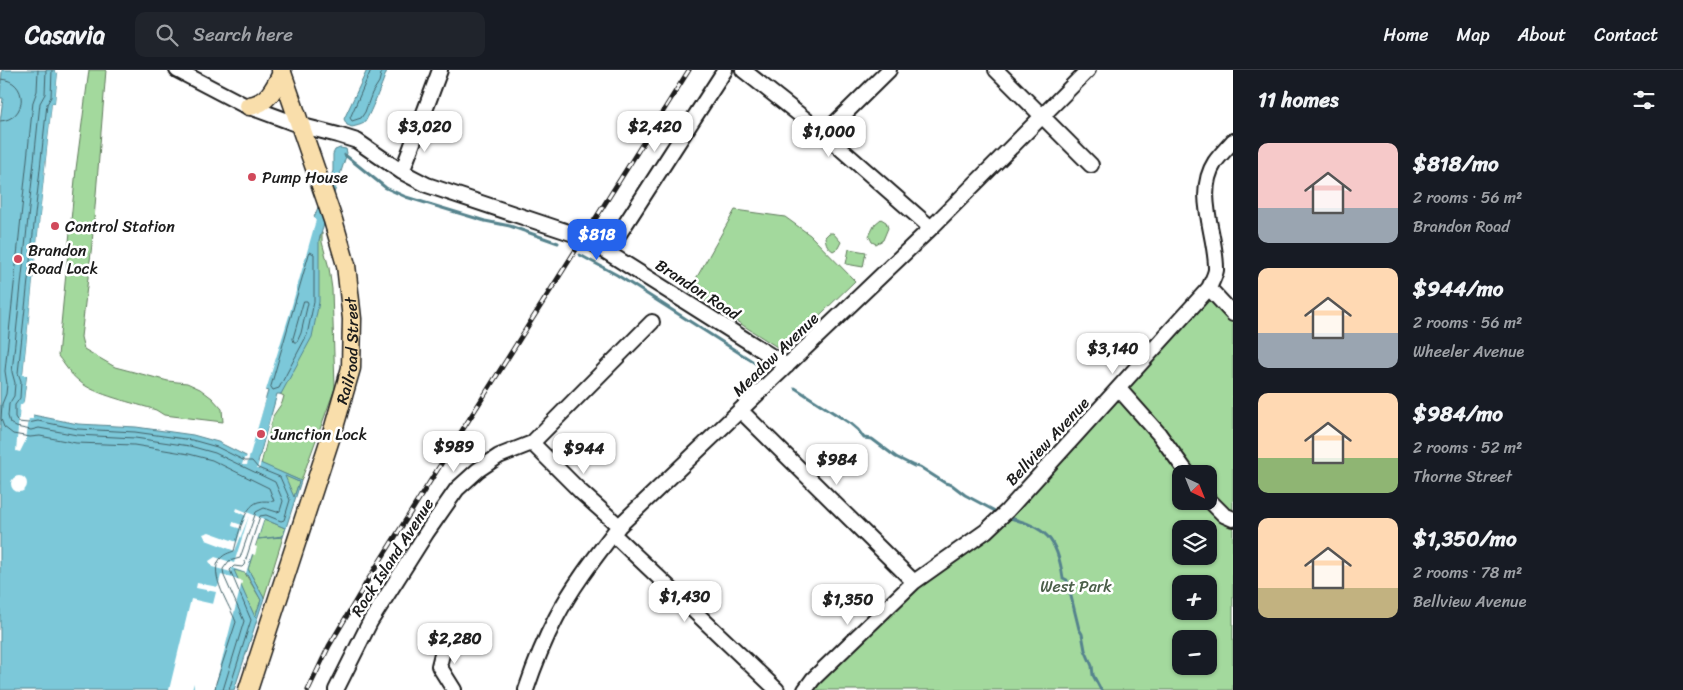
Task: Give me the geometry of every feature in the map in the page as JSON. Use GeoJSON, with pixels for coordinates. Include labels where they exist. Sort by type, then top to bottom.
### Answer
{"type":"FeatureCollection","features":[{"type":"Feature","properties":{"kind":"main road"},"geometry":{"type":"LineString","coordinates":[[249,106],[263,101],[272,93],[282,72]]}},
{"type":"Feature","properties":{"kind":"main road","name":"Railroad Street"},"geometry":{"type":"LineString","coordinates":[[248,690],[334,427],[351,368],[352,319],[346,265],[282,72]]}},
{"type":"Feature","properties":{"kind":"street","name":"Brandon Road"},"geometry":{"type":"LineString","coordinates":[[177,70],[218,93],[249,106],[299,125],[357,142],[402,172],[427,185],[583,237],[608,251],[787,366]]}},
{"type":"Feature","properties":{"kind":"street"},"geometry":{"type":"LineString","coordinates":[[402,172],[440,70]]}},
{"type":"Feature","properties":{"kind":"street"},"geometry":{"type":"LineString","coordinates":[[608,251],[725,70]]}},
{"type":"Feature","properties":{"kind":"street"},"geometry":{"type":"LineString","coordinates":[[743,70],[824,134],[931,228]]}},
{"type":"Feature","properties":{"kind":"street"},"geometry":{"type":"LineString","coordinates":[[824,134],[889,70]]}},
{"type":"Feature","properties":{"kind":"street"},"geometry":{"type":"LineString","coordinates":[[996,70],[1091,165]]}},
{"type":"Feature","properties":{"kind":"street","name":"Meadow Avenue"},"geometry":{"type":"LineString","coordinates":[[526,690],[534,666],[556,618],[586,570],[616,530],[931,228],[1088,70]]}},
{"type":"Feature","properties":{"kind":"street","name":"Bellview Avenue"},"geometry":{"type":"LineString","coordinates":[[805,690],[813,679],[914,582],[986,531],[1007,511],[1209,288],[1216,272],[1206,194],[1214,163],[1233,141]]}},
{"type":"Feature","properties":{"kind":"street"},"geometry":{"type":"LineString","coordinates":[[1209,288],[1233,314]]}},
{"type":"Feature","properties":{"kind":"street","name":"Rock Island Avenue"},"geometry":{"type":"LineString","coordinates":[[336,690],[370,622],[427,532],[457,489],[478,470],[500,456],[532,443],[652,322]]}},
{"type":"Feature","properties":{"kind":"street"},"geometry":{"type":"LineString","coordinates":[[1119,389],[1159,434],[1181,465]]}},
{"type":"Feature","properties":{"kind":"street"},"geometry":{"type":"LineString","coordinates":[[741,411],[914,582]]}},
{"type":"Feature","properties":{"kind":"street"},"geometry":{"type":"LineString","coordinates":[[532,443],[616,530],[777,690]]}},
{"type":"Feature","properties":{"kind":"street"},"geometry":{"type":"LineString","coordinates":[[1218,509],[1224,515],[1233,519]]}},
{"type":"Feature","properties":{"kind":"street"},"geometry":{"type":"LineString","coordinates":[[445,642],[439,666],[454,690]]}},
{"type":"Feature","properties":{"kind":"green space"},"geometry":{"type":"Polygon","coordinates":[[[89,70],[106,70],[92,244],[81,337],[84,349],[115,367],[168,381],[187,383],[200,389],[222,409],[223,422],[164,415],[156,410],[94,390],[79,381],[58,356],[76,169],[89,70]]]}},
{"type":"Feature","properties":{"kind":"green space"},"geometry":{"type":"Polygon","coordinates":[[[735,210],[785,217],[810,235],[855,281],[790,344],[784,347],[777,347],[689,291],[735,210]]]}},
{"type":"Feature","properties":{"kind":"green space"},"geometry":{"type":"Polygon","coordinates":[[[881,219],[886,222],[888,228],[883,240],[876,244],[872,242],[869,236],[875,224],[881,219]]]}},
{"type":"Feature","properties":{"kind":"green space"},"geometry":{"type":"Polygon","coordinates":[[[322,232],[322,242],[332,289],[335,388],[301,481],[261,464],[273,416],[282,403],[284,396],[278,393],[270,373],[322,232]]]}},
{"type":"Feature","properties":{"kind":"green space"},"geometry":{"type":"Polygon","coordinates":[[[829,233],[833,233],[841,242],[838,248],[833,251],[826,242],[825,237],[829,233]]]}},
{"type":"Feature","properties":{"kind":"green space"},"geometry":{"type":"Polygon","coordinates":[[[849,249],[866,252],[863,267],[846,264],[849,249]]]}},
{"type":"Feature","properties":{"kind":"green space","name":"West Park"},"geometry":{"type":"Polygon","coordinates":[[[1208,296],[1233,323],[1233,690],[812,690],[912,590],[940,571],[1208,296]]]}},
{"type":"Feature","properties":{"kind":"green space"},"geometry":{"type":"Polygon","coordinates":[[[284,475],[299,482],[294,498],[284,475]]]}},
{"type":"Feature","properties":{"kind":"green space"},"geometry":{"type":"Polygon","coordinates":[[[264,519],[285,528],[283,536],[277,537],[283,537],[264,598],[248,569],[264,519]]]}},
{"type":"Feature","properties":{"kind":"green space"},"geometry":{"type":"Polygon","coordinates":[[[233,569],[245,573],[261,600],[255,618],[233,569]]]}},
{"type":"Feature","properties":{"kind":"water"},"geometry":{"type":"Polygon","coordinates":[[[2,70],[55,70],[55,72],[58,72],[55,103],[52,103],[23,374],[27,375],[24,401],[19,417],[33,418],[33,415],[78,424],[136,427],[193,435],[218,442],[248,457],[268,391],[265,390],[312,222],[333,171],[333,154],[335,150],[340,148],[346,149],[347,153],[319,240],[319,302],[312,337],[281,394],[277,394],[258,462],[301,481],[283,537],[260,539],[283,536],[285,528],[264,519],[257,539],[248,569],[264,598],[234,690],[0,690],[0,122],[3,98],[0,98],[2,70]],[[285,476],[294,497],[299,482],[285,476]],[[234,570],[255,617],[261,600],[246,573],[234,570]]]}},
{"type":"Feature","properties":{"kind":"water"},"geometry":{"type":"Polygon","coordinates":[[[367,70],[387,70],[366,120],[363,124],[352,127],[347,125],[344,119],[367,70]]]}},
{"type":"Feature","properties":{"kind":"pier"},"geometry":{"type":"Polygon","coordinates":[[[55,70],[59,70],[60,73],[58,103],[54,105],[26,372],[30,375],[27,402],[23,408],[22,415],[31,416],[33,412],[33,419],[29,419],[26,440],[20,452],[16,451],[20,405],[24,401],[27,377],[27,375],[23,375],[52,103],[55,103],[58,73],[55,70]]]}},
{"type":"Feature","properties":{"kind":"pier"},"geometry":{"type":"Polygon","coordinates":[[[312,215],[316,220],[289,316],[266,390],[263,391],[312,215]]]}},
{"type":"Feature","properties":{"kind":"pier"},"geometry":{"type":"Polygon","coordinates":[[[263,398],[266,399],[247,465],[242,465],[244,458],[246,458],[263,398]]]}},
{"type":"Feature","properties":{"kind":"pier"},"geometry":{"type":"Polygon","coordinates":[[[271,415],[273,416],[259,469],[257,469],[271,415]]]}},
{"type":"Feature","properties":{"kind":"pier"},"geometry":{"type":"Polygon","coordinates":[[[19,476],[25,478],[27,484],[25,490],[19,492],[13,490],[11,484],[13,478],[19,476]]]}},
{"type":"Feature","properties":{"kind":"pier"},"geometry":{"type":"Polygon","coordinates":[[[237,508],[264,519],[255,546],[257,547],[255,555],[252,554],[246,573],[232,568],[231,572],[212,567],[209,561],[215,557],[234,563],[249,516],[235,551],[206,540],[203,534],[209,532],[237,542],[241,529],[232,526],[233,522],[242,525],[246,516],[236,511],[237,508]]]}},
{"type":"Feature","properties":{"kind":"pier"},"geometry":{"type":"Polygon","coordinates":[[[221,575],[241,580],[242,582],[215,687],[213,690],[197,690],[194,689],[194,683],[192,690],[169,690],[191,599],[213,604],[216,592],[196,588],[197,583],[218,587],[221,575]]]}},
{"type":"Feature","properties":{"kind":"waterway"},"geometry":{"type":"LineString","coordinates":[[345,155],[386,188],[406,197],[485,221],[510,226],[558,243]]}},
{"type":"Feature","properties":{"kind":"waterway"},"geometry":{"type":"LineString","coordinates":[[580,255],[617,275],[763,368]]}},
{"type":"Feature","properties":{"kind":"waterway"},"geometry":{"type":"LineString","coordinates":[[795,388],[851,424],[864,438],[872,439],[896,457],[920,467],[995,511]]}},
{"type":"Feature","properties":{"kind":"waterway"},"geometry":{"type":"LineString","coordinates":[[1007,517],[1040,530],[1053,544],[1063,578],[1067,580],[1093,675],[1101,690]]}},
{"type":"Feature","properties":{"kind":"railway"},"geometry":{"type":"LineString","coordinates":[[308,690],[329,646],[368,580],[689,70]]}},
{"type":"Feature","properties":{"kind":"place","name":"Pump House"},"geometry":{"type":"Point","coordinates":[252,177]}},
{"type":"Feature","properties":{"kind":"place","name":"Control Station"},"geometry":{"type":"Point","coordinates":[55,226]}},
{"type":"Feature","properties":{"kind":"place","name":"Brandon Road Lock"},"geometry":{"type":"Point","coordinates":[18,259]}},
{"type":"Feature","properties":{"kind":"place","name":"Junction Lock"},"geometry":{"type":"Point","coordinates":[261,434]}}]}
